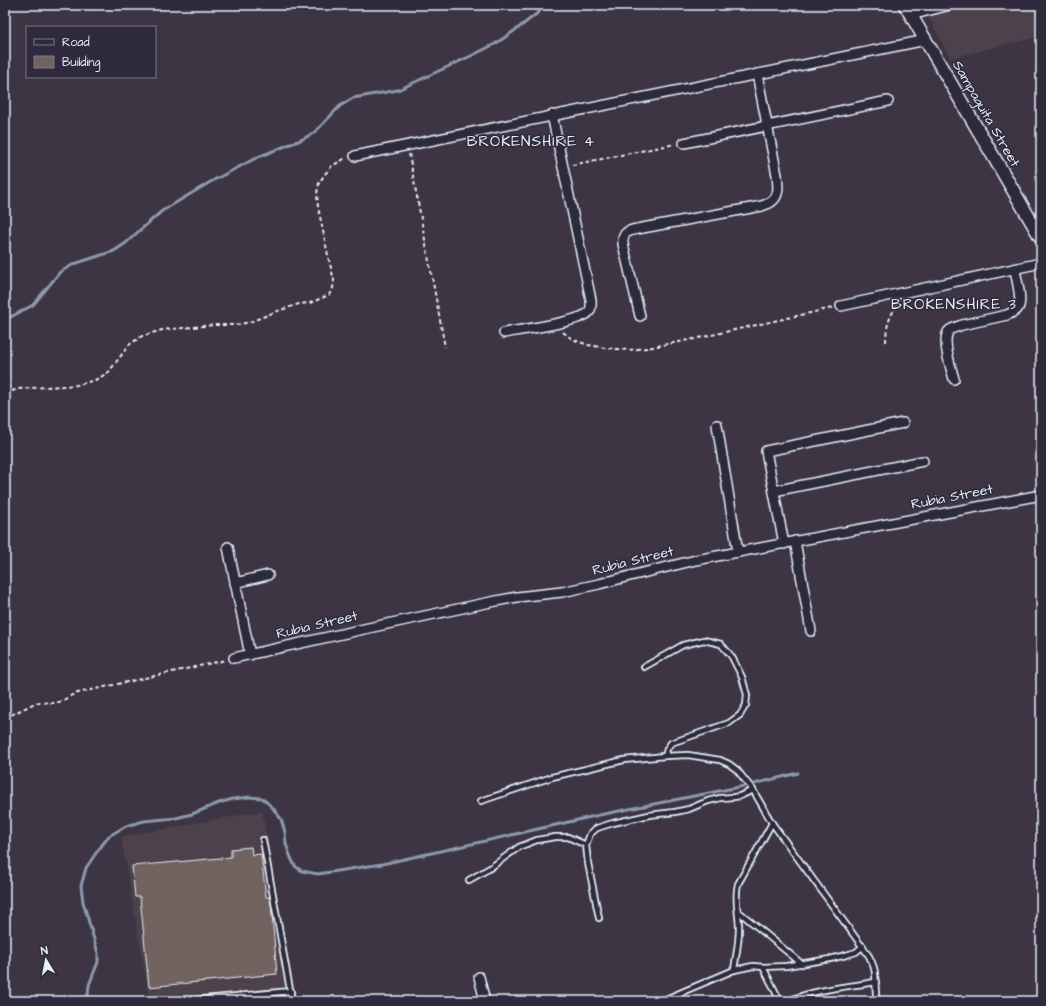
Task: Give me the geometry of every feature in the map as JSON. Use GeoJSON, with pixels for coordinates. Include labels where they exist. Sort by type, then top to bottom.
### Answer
{"type":"FeatureCollection","features":[{"type":"Feature","properties":{"kind":"street"},"geometry":{"type":"LineString","coordinates":[[908,10],[950,5]]}},
{"type":"Feature","properties":{"kind":"street","name":"Sampaguita Street"},"geometry":{"type":"LineString","coordinates":[[908,10],[1041,238]]}},
{"type":"Feature","properties":{"kind":"street"},"geometry":{"type":"LineString","coordinates":[[355,156],[926,40]]}},
{"type":"Feature","properties":{"kind":"street"},"geometry":{"type":"LineString","coordinates":[[640,316],[623,244],[624,234],[629,230],[762,206],[771,202],[777,195],[778,187],[757,74]]}},
{"type":"Feature","properties":{"kind":"street"},"geometry":{"type":"LineString","coordinates":[[684,143],[888,101]]}},
{"type":"Feature","properties":{"kind":"street"},"geometry":{"type":"LineString","coordinates":[[504,333],[570,321],[582,317],[589,312],[591,307],[591,300],[552,116]]}},
{"type":"Feature","properties":{"kind":"street"},"geometry":{"type":"LineString","coordinates":[[841,306],[1041,264]]}},
{"type":"Feature","properties":{"kind":"street"},"geometry":{"type":"LineString","coordinates":[[954,379],[946,345],[948,331],[954,327],[1007,315],[1018,308],[1020,304],[1020,297],[1014,269]]}},
{"type":"Feature","properties":{"kind":"street"},"geometry":{"type":"LineString","coordinates":[[784,544],[766,451],[903,423]]}},
{"type":"Feature","properties":{"kind":"street"},"geometry":{"type":"LineString","coordinates":[[717,425],[738,552]]}},
{"type":"Feature","properties":{"kind":"street"},"geometry":{"type":"LineString","coordinates":[[774,491],[922,461]]}},
{"type":"Feature","properties":{"kind":"street","name":"Rubia Street"},"geometry":{"type":"LineString","coordinates":[[234,658],[479,604],[562,592],[599,584],[666,566],[1041,494]]}},
{"type":"Feature","properties":{"kind":"street"},"geometry":{"type":"LineString","coordinates":[[795,541],[811,632]]}},
{"type":"Feature","properties":{"kind":"street"},"geometry":{"type":"LineString","coordinates":[[228,547],[250,655]]}},
{"type":"Feature","properties":{"kind":"street"},"geometry":{"type":"LineString","coordinates":[[235,583],[268,574]]}},
{"type":"Feature","properties":{"kind":"street"},"geometry":{"type":"LineString","coordinates":[[479,977],[485,1001]]}},
{"type":"Feature","properties":{"kind":"lane"},"geometry":{"type":"LineString","coordinates":[[644,667],[683,645],[704,640],[721,644],[732,657],[742,677],[747,695],[746,705],[740,715],[729,723],[671,743],[667,749],[666,756]]}},
{"type":"Feature","properties":{"kind":"lane"},"geometry":{"type":"LineString","coordinates":[[481,801],[552,777],[624,760],[688,755],[720,760],[729,764],[737,770],[752,790],[772,823],[863,946],[873,965],[877,1001]]}},
{"type":"Feature","properties":{"kind":"lane"},"geometry":{"type":"LineString","coordinates":[[600,918],[588,862],[586,845],[590,834],[597,828],[649,815],[689,809],[720,798],[734,798],[752,790]]}},
{"type":"Feature","properties":{"kind":"lane"},"geometry":{"type":"LineString","coordinates":[[734,970],[739,929],[736,892],[738,884],[772,823]]}},
{"type":"Feature","properties":{"kind":"lane"},"geometry":{"type":"LineString","coordinates":[[469,880],[490,868],[519,847],[537,840],[555,837],[568,838],[578,840],[586,845]]}},
{"type":"Feature","properties":{"kind":"lane"},"geometry":{"type":"LineString","coordinates":[[263,840],[292,1001]]}},
{"type":"Feature","properties":{"kind":"lane"},"geometry":{"type":"LineString","coordinates":[[738,911],[802,964]]}},
{"type":"Feature","properties":{"kind":"lane"},"geometry":{"type":"LineString","coordinates":[[660,1001],[734,970],[753,966],[763,967],[802,964],[846,955],[856,952],[863,946]]}},
{"type":"Feature","properties":{"kind":"lane"},"geometry":{"type":"LineString","coordinates":[[763,967],[780,1001]]}},
{"type":"Feature","properties":{"kind":"lane"},"geometry":{"type":"LineString","coordinates":[[788,1001],[821,991],[876,982]]}},
{"type":"Feature","properties":{"kind":"lane"},"geometry":{"type":"LineString","coordinates":[[183,1001],[291,991]]}},
{"type":"Feature","properties":{"kind":"path"},"geometry":{"type":"LineString","coordinates":[[563,167],[684,143]]}},
{"type":"Feature","properties":{"kind":"path"},"geometry":{"type":"LineString","coordinates":[[407,145],[445,347]]}},
{"type":"Feature","properties":{"kind":"path"},"geometry":{"type":"LineString","coordinates":[[5,393],[19,390],[78,385],[95,380],[108,373],[129,345],[142,336],[155,332],[214,325],[236,325],[250,322],[299,304],[310,303],[329,295],[333,288],[334,280],[318,207],[317,193],[319,183],[332,166],[344,159],[355,156]]}},
{"type":"Feature","properties":{"kind":"path"},"geometry":{"type":"LineString","coordinates":[[886,342],[886,331],[889,319],[895,308],[910,291]]}},
{"type":"Feature","properties":{"kind":"path"},"geometry":{"type":"LineString","coordinates":[[553,324],[572,339],[588,345],[628,350],[694,339],[841,306]]}},
{"type":"Feature","properties":{"kind":"path"},"geometry":{"type":"LineString","coordinates":[[5,718],[35,703],[55,703],[74,694],[234,658]]}},
{"type":"Feature","properties":{"kind":"shaded area"},"geometry":{"type":"Polygon","coordinates":[[[976,5],[1041,5],[1041,36],[950,58],[929,16],[976,5]]]}},
{"type":"Feature","properties":{"kind":"shaded area"},"geometry":{"type":"Polygon","coordinates":[[[262,811],[297,1001],[150,1001],[121,837],[262,811]]]}},
{"type":"Feature","properties":{"kind":"building"},"geometry":{"type":"Polygon","coordinates":[[[251,847],[252,855],[261,854],[266,897],[269,897],[271,903],[277,974],[149,987],[140,897],[135,897],[132,866],[231,857],[231,849],[251,847]]]}},
{"type":"Feature","properties":{"kind":"waterway"},"geometry":{"type":"LineString","coordinates":[[5,320],[33,305],[60,272],[74,264],[114,251],[126,243],[162,211],[212,181],[258,157],[303,139],[315,132],[340,106],[353,98],[398,90],[473,55],[495,44],[517,29],[539,12],[543,5]]}},
{"type":"Feature","properties":{"kind":"waterway"},"geometry":{"type":"LineString","coordinates":[[754,784],[798,773]]}},
{"type":"Feature","properties":{"kind":"waterway"},"geometry":{"type":"LineString","coordinates":[[88,1001],[89,985],[98,962],[98,953],[83,902],[81,886],[86,868],[96,853],[109,836],[126,826],[144,821],[176,818],[192,814],[233,799],[249,797],[262,798],[272,807],[281,819],[285,832],[286,844],[295,866],[302,871],[318,874],[382,864],[604,814],[744,786]]}},
{"type":"Feature","properties":{"kind":"district","name":"BROKENSHIRE 4"},"geometry":{"type":"Point","coordinates":[531,141]}},
{"type":"Feature","properties":{"kind":"district","name":"BROKENSHIRE 3"},"geometry":{"type":"Point","coordinates":[954,304]}}]}
